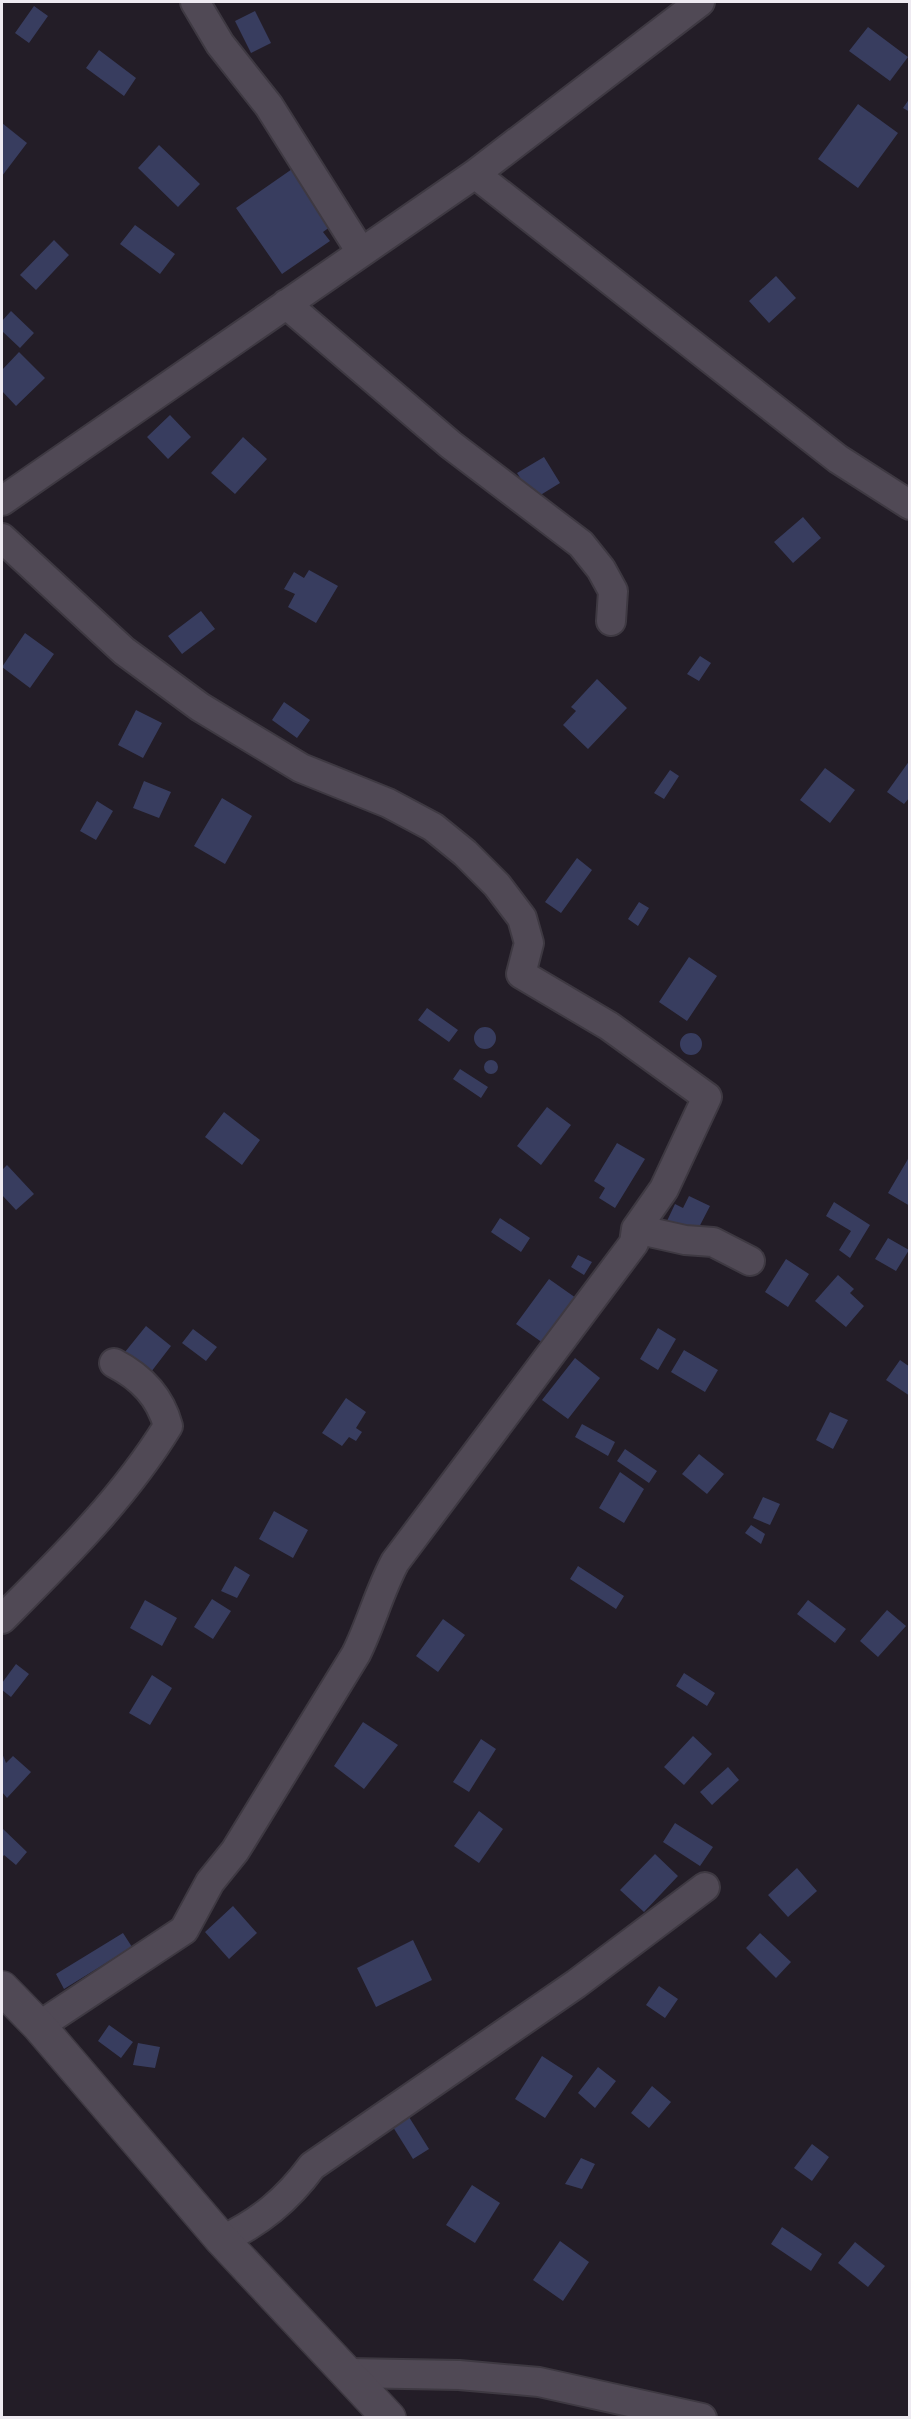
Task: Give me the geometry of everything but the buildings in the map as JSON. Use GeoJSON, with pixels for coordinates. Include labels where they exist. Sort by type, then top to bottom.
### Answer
{"type":"FeatureCollection","features":[{"type":"Feature","properties":{"kind":"street"},"geometry":{"type":"LineString","coordinates":[[195,2],[220,44],[269,106],[361,252]]}},
{"type":"Feature","properties":{"kind":"street"},"geometry":{"type":"LineString","coordinates":[[2,501],[475,174],[700,2]]}},
{"type":"Feature","properties":{"kind":"street"},"geometry":{"type":"LineString","coordinates":[[475,174],[838,459],[909,505]]}},
{"type":"Feature","properties":{"kind":"street"},"geometry":{"type":"LineString","coordinates":[[286,304],[451,445],[581,544],[601,569],[613,591],[611,621]]}},
{"type":"Feature","properties":{"kind":"street"},"geometry":{"type":"LineString","coordinates":[[2,538],[124,651],[200,706],[301,768],[388,803],[433,827],[497,885],[522,918],[529,943],[521,974],[609,1026],[707,1097],[664,1189],[636,1230],[634,1243],[396,1562],[380,1591],[367,1631],[356,1654],[235,1851],[210,1882],[184,1930],[39,2026]]}},
{"type":"Feature","properties":{"kind":"street"},"geometry":{"type":"LineString","coordinates":[[636,1230],[685,1240],[713,1242],[750,1261]]}},
{"type":"Feature","properties":{"kind":"street"},"geometry":{"type":"LineString","coordinates":[[2,1619],[127,1486],[147,1460],[168,1426],[162,1404],[137,1375],[114,1363]]}},
{"type":"Feature","properties":{"kind":"street"},"geometry":{"type":"LineString","coordinates":[[222,2240],[270,2213],[293,2191],[312,2166],[576,1984],[705,1887]]}},
{"type":"Feature","properties":{"kind":"street"},"geometry":{"type":"LineString","coordinates":[[2,1988],[39,2026],[222,2240],[350,2373],[389,2418]]}},
{"type":"Feature","properties":{"kind":"street"},"geometry":{"type":"LineString","coordinates":[[350,2373],[459,2375],[539,2382],[702,2418]]}}]}
